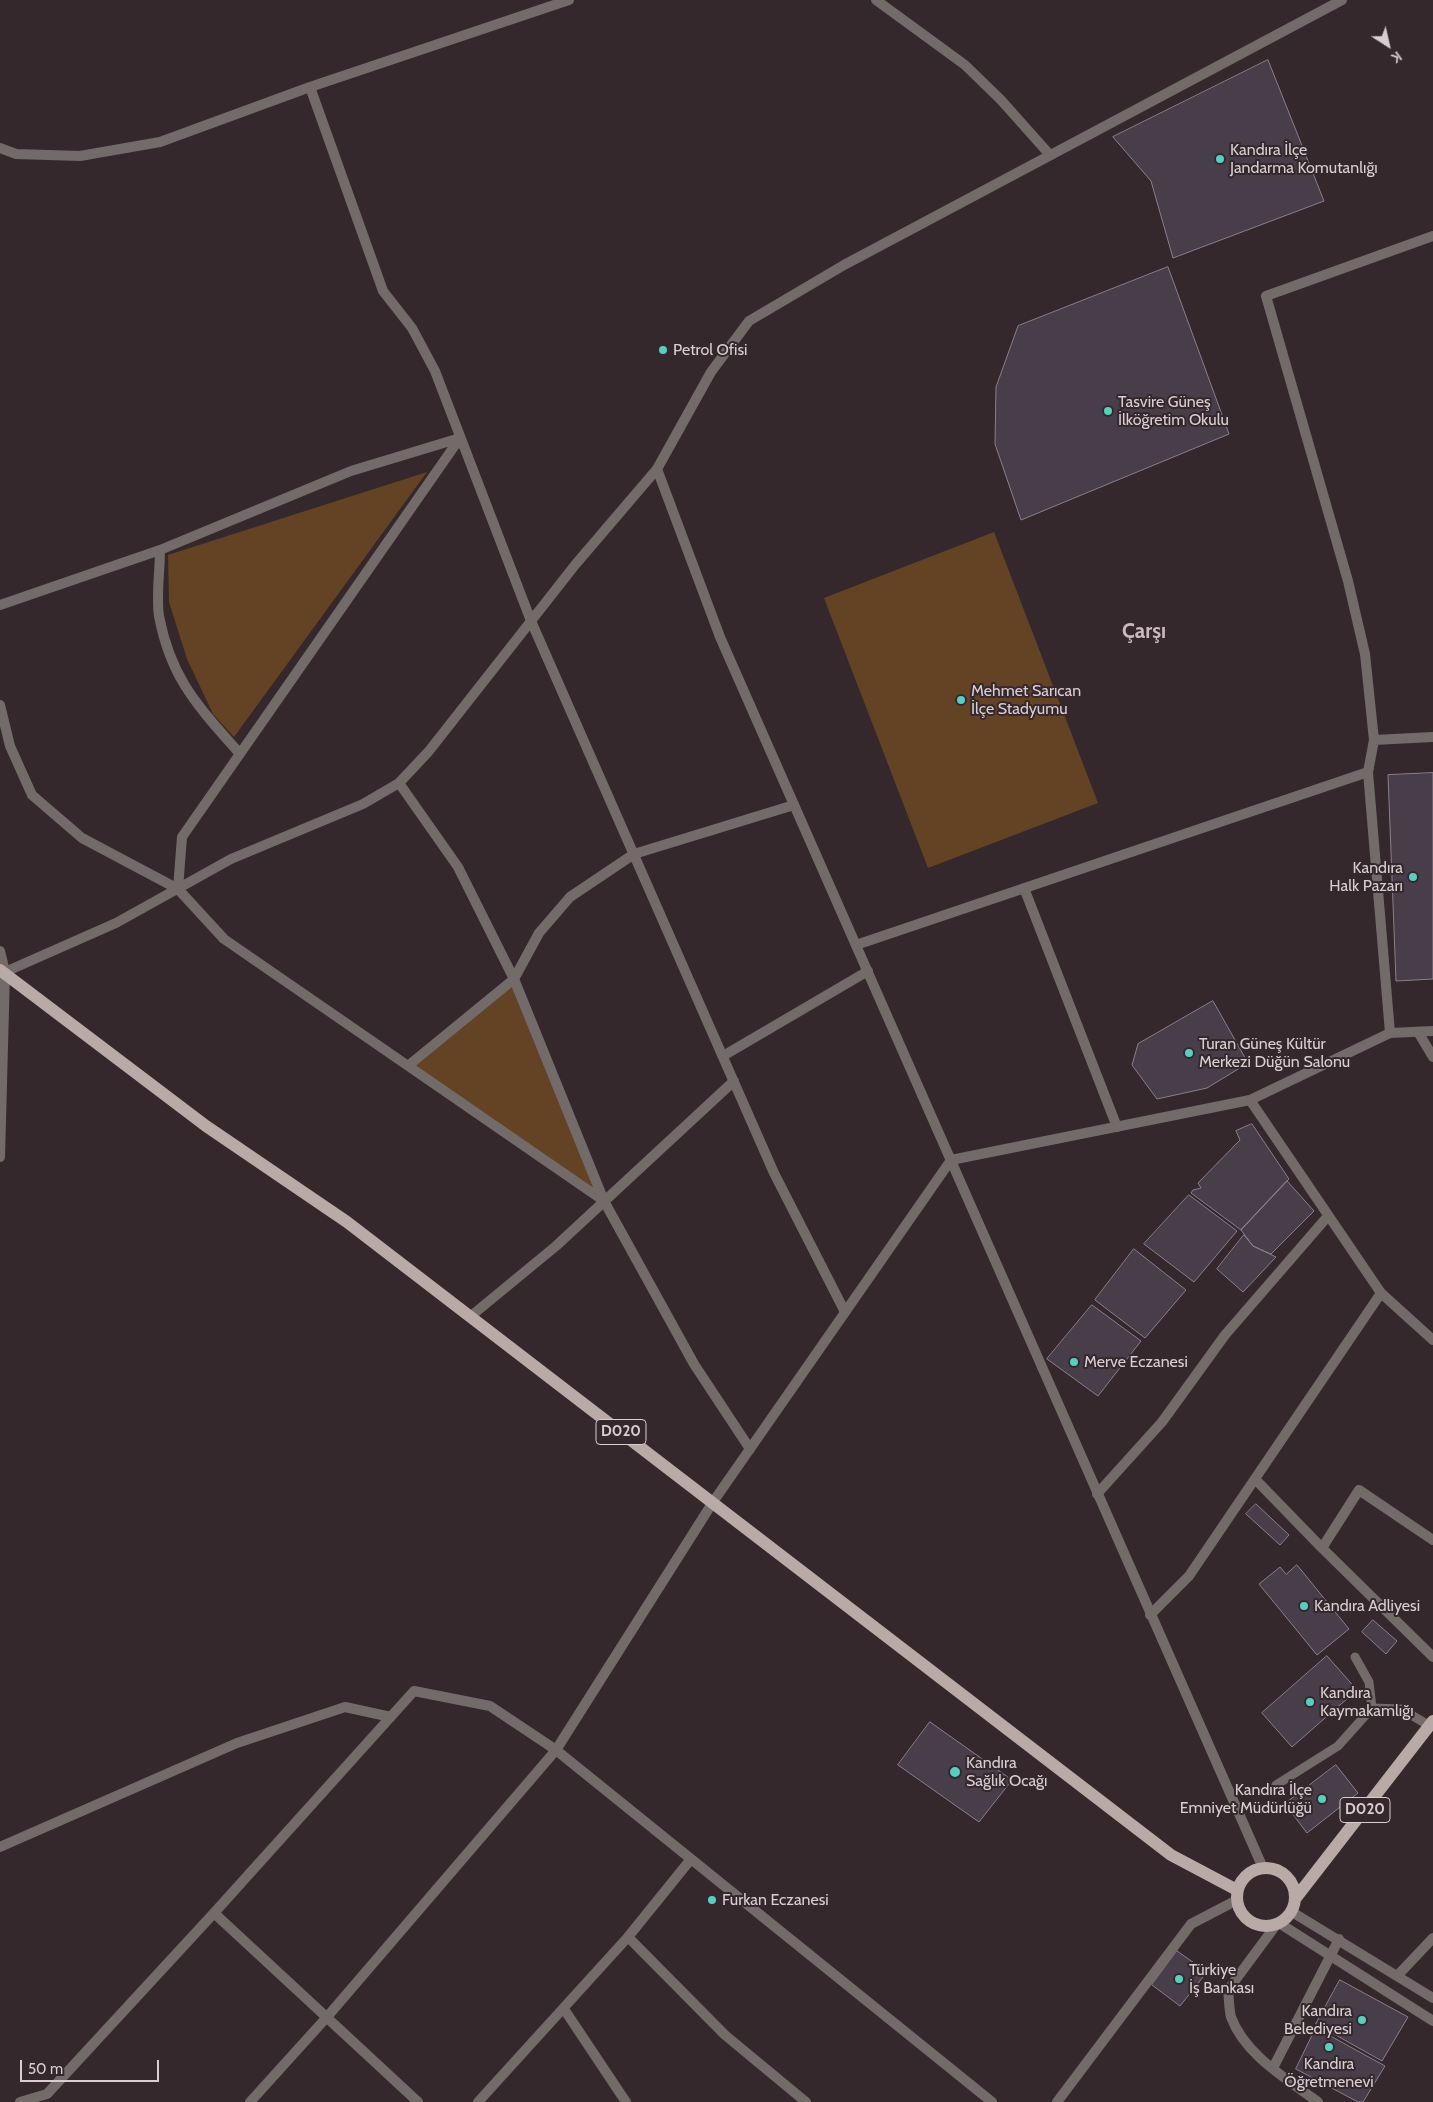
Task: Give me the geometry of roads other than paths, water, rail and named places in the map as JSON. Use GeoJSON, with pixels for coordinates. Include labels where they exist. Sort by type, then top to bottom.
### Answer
{"type":"FeatureCollection","features":[{"type":"Feature","properties":{"kind":"main road","name":"D020"},"geometry":{"type":"LineString","coordinates":[[2,969],[206,1126],[347,1222],[1171,1855],[1237,1895]]}},
{"type":"Feature","properties":{"kind":"main road","name":"D020"},"geometry":{"type":"LineString","coordinates":[[1292,1912],[1295,1898],[1431,1723]]}},
{"type":"Feature","properties":{"kind":"main road"},"geometry":{"type":"LineString","coordinates":[[1292,1912],[1278,1924],[1267,1926],[1250,1922],[1244,1916],[1237,1895],[1242,1879],[1252,1871],[1273,1868],[1286,1876],[1294,1888],[1295,1898]]}},
{"type":"Feature","properties":{"kind":"street"},"geometry":{"type":"LineString","coordinates":[[0,148],[16,154],[80,156],[160,142],[310,87],[569,0]]}},
{"type":"Feature","properties":{"kind":"street"},"geometry":{"type":"LineString","coordinates":[[876,0],[965,65],[1001,100],[1050,155]]}},
{"type":"Feature","properties":{"kind":"street"},"geometry":{"type":"LineString","coordinates":[[2,969],[116,924],[231,859],[363,804],[399,783],[429,751],[531,621],[657,469],[712,372],[749,321],[844,265],[1342,0]]}},
{"type":"Feature","properties":{"kind":"street"},"geometry":{"type":"LineString","coordinates":[[310,87],[383,291],[412,328],[435,371],[531,621],[774,1173],[845,1312]]}},
{"type":"Feature","properties":{"kind":"street"},"geometry":{"type":"LineString","coordinates":[[1390,1034],[1368,772],[1374,740],[1365,654],[1350,590],[1266,296],[1433,236]]}},
{"type":"Feature","properties":{"kind":"street"},"geometry":{"type":"LineString","coordinates":[[0,605],[160,550],[351,471],[460,438]]}},
{"type":"Feature","properties":{"kind":"street"},"geometry":{"type":"LineString","coordinates":[[178,889],[182,837],[460,438]]}},
{"type":"Feature","properties":{"kind":"street"},"geometry":{"type":"LineString","coordinates":[[657,469],[720,637],[1263,1868]]}},
{"type":"Feature","properties":{"kind":"street"},"geometry":{"type":"LineString","coordinates":[[160,550],[159,615],[174,668],[194,701],[240,754]]}},
{"type":"Feature","properties":{"kind":"street"},"geometry":{"type":"LineString","coordinates":[[0,705],[10,746],[32,795],[82,838],[178,889],[224,939],[604,1201]]}},
{"type":"Feature","properties":{"kind":"street"},"geometry":{"type":"LineString","coordinates":[[1374,740],[1433,737]]}},
{"type":"Feature","properties":{"kind":"street"},"geometry":{"type":"LineString","coordinates":[[856,945],[1368,772]]}},
{"type":"Feature","properties":{"kind":"street"},"geometry":{"type":"LineString","coordinates":[[399,783],[458,867],[514,979],[604,1201],[694,1364],[750,1449]]}},
{"type":"Feature","properties":{"kind":"street"},"geometry":{"type":"LineString","coordinates":[[409,1065],[514,979],[539,933],[570,897],[634,854],[794,806]]}},
{"type":"Feature","properties":{"kind":"street"},"geometry":{"type":"LineString","coordinates":[[1024,888],[1117,1127]]}},
{"type":"Feature","properties":{"kind":"street"},"geometry":{"type":"LineString","coordinates":[[0,951],[2,969],[0,1157]]}},
{"type":"Feature","properties":{"kind":"street"},"geometry":{"type":"LineString","coordinates":[[723,1056],[868,971]]}},
{"type":"Feature","properties":{"kind":"street"},"geometry":{"type":"LineString","coordinates":[[250,2102],[327,2017],[556,1750],[713,1502],[952,1160],[1250,1100],[1390,1034],[1433,1030]]}},
{"type":"Feature","properties":{"kind":"street"},"geometry":{"type":"LineString","coordinates":[[1418,1032],[1433,1057]]}},
{"type":"Feature","properties":{"kind":"street"},"geometry":{"type":"LineString","coordinates":[[471,1316],[556,1246],[734,1081]]}},
{"type":"Feature","properties":{"kind":"street"},"geometry":{"type":"LineString","coordinates":[[1250,1100],[1381,1293],[1433,1340]]}},
{"type":"Feature","properties":{"kind":"street"},"geometry":{"type":"LineString","coordinates":[[1098,1494],[1162,1422],[1225,1335],[1328,1216]]}},
{"type":"Feature","properties":{"kind":"street"},"geometry":{"type":"LineString","coordinates":[[1150,1615],[1189,1576],[1256,1480],[1381,1293]]}},
{"type":"Feature","properties":{"kind":"street"},"geometry":{"type":"LineString","coordinates":[[1256,1480],[1433,1657]]}},
{"type":"Feature","properties":{"kind":"street"},"geometry":{"type":"LineString","coordinates":[[1322,1548],[1359,1490],[1433,1540]]}},
{"type":"Feature","properties":{"kind":"street"},"geometry":{"type":"LineString","coordinates":[[20,2102],[47,2094],[214,1913],[414,1690],[490,1706],[556,1750],[992,2102]]}},
{"type":"Feature","properties":{"kind":"street"},"geometry":{"type":"LineString","coordinates":[[0,1847],[246,1740],[345,1707],[391,1717]]}},
{"type":"Feature","properties":{"kind":"street"},"geometry":{"type":"LineString","coordinates":[[478,2102],[628,1937],[691,1859]]}},
{"type":"Feature","properties":{"kind":"street"},"geometry":{"type":"LineString","coordinates":[[1057,2102],[1191,1924],[1237,1895]]}},
{"type":"Feature","properties":{"kind":"street"},"geometry":{"type":"LineString","coordinates":[[1292,1912],[1433,1998]]}},
{"type":"Feature","properties":{"kind":"street"},"geometry":{"type":"LineString","coordinates":[[214,1913],[418,2102]]}},
{"type":"Feature","properties":{"kind":"street"},"geometry":{"type":"LineString","coordinates":[[1318,2102],[1273,2068],[1248,2046],[1231,2016],[1228,1990],[1278,1924],[1433,2021]]}},
{"type":"Feature","properties":{"kind":"street"},"geometry":{"type":"LineString","coordinates":[[628,1937],[724,2035],[806,2102]]}},
{"type":"Feature","properties":{"kind":"street"},"geometry":{"type":"LineString","coordinates":[[1398,1975],[1433,1938]]}},
{"type":"Feature","properties":{"kind":"street"},"geometry":{"type":"LineString","coordinates":[[1273,2068],[1296,2021],[1331,1958],[1339,1939]]}},
{"type":"Feature","properties":{"kind":"street"},"geometry":{"type":"LineString","coordinates":[[564,2009],[626,2102]]}},
{"type":"Feature","properties":{"kind":"lane"},"geometry":{"type":"LineString","coordinates":[[1276,1785],[1338,1746],[1372,1708],[1369,1682],[1355,1657]]}},
{"type":"Feature","properties":{"kind":"lane"},"geometry":{"type":"LineString","coordinates":[[1372,1708],[1401,1709],[1431,1723]]}},
{"type":"Feature","properties":{"kind":"place","name":"Kandıra İlçe Jandarma Komutanlığı"},"geometry":{"type":"Point","coordinates":[1220,159]}},
{"type":"Feature","properties":{"kind":"place","name":"Petrol Ofisi"},"geometry":{"type":"Point","coordinates":[663,350]}},
{"type":"Feature","properties":{"kind":"place","name":"Tasvire Güneş İlköğretim Okulu"},"geometry":{"type":"Point","coordinates":[1108,411]}},
{"type":"Feature","properties":{"kind":"place","name":"Mehmet Sarıcan İlçe Stadyumu"},"geometry":{"type":"Point","coordinates":[961,700]}},
{"type":"Feature","properties":{"kind":"place","name":"Kandıra Halk Pazarı"},"geometry":{"type":"Point","coordinates":[1413,877]}},
{"type":"Feature","properties":{"kind":"place","name":"Turan Güneş Kültür Merkezi Düğün Salonu"},"geometry":{"type":"Point","coordinates":[1189,1053]}},
{"type":"Feature","properties":{"kind":"place","name":"Merve Eczanesi"},"geometry":{"type":"Point","coordinates":[1074,1362]}},
{"type":"Feature","properties":{"kind":"place","name":"Kandıra Adliyesi"},"geometry":{"type":"Point","coordinates":[1304,1606]}},
{"type":"Feature","properties":{"kind":"place","name":"Kandıra Kaymakamlığı"},"geometry":{"type":"Point","coordinates":[1310,1702]}},
{"type":"Feature","properties":{"kind":"place","name":"Kandıra Sağlık Ocağı"},"geometry":{"type":"Point","coordinates":[955,1772]}},
{"type":"Feature","properties":{"kind":"place","name":"Kandıra İlçe Emniyet Müdürlüğü"},"geometry":{"type":"Point","coordinates":[1322,1799]}},
{"type":"Feature","properties":{"kind":"place","name":"Furkan Eczanesi"},"geometry":{"type":"Point","coordinates":[712,1900]}},
{"type":"Feature","properties":{"kind":"place","name":"Türkiye İş Bankası"},"geometry":{"type":"Point","coordinates":[1179,1979]}},
{"type":"Feature","properties":{"kind":"place","name":"Kandıra Belediyesi"},"geometry":{"type":"Point","coordinates":[1362,2020]}},
{"type":"Feature","properties":{"kind":"place","name":"Kandıra Öğretmenevi"},"geometry":{"type":"Point","coordinates":[1329,2047]}},
{"type":"Feature","properties":{"kind":"district","name":"Çarşı"},"geometry":{"type":"Point","coordinates":[1144,632]}}]}
